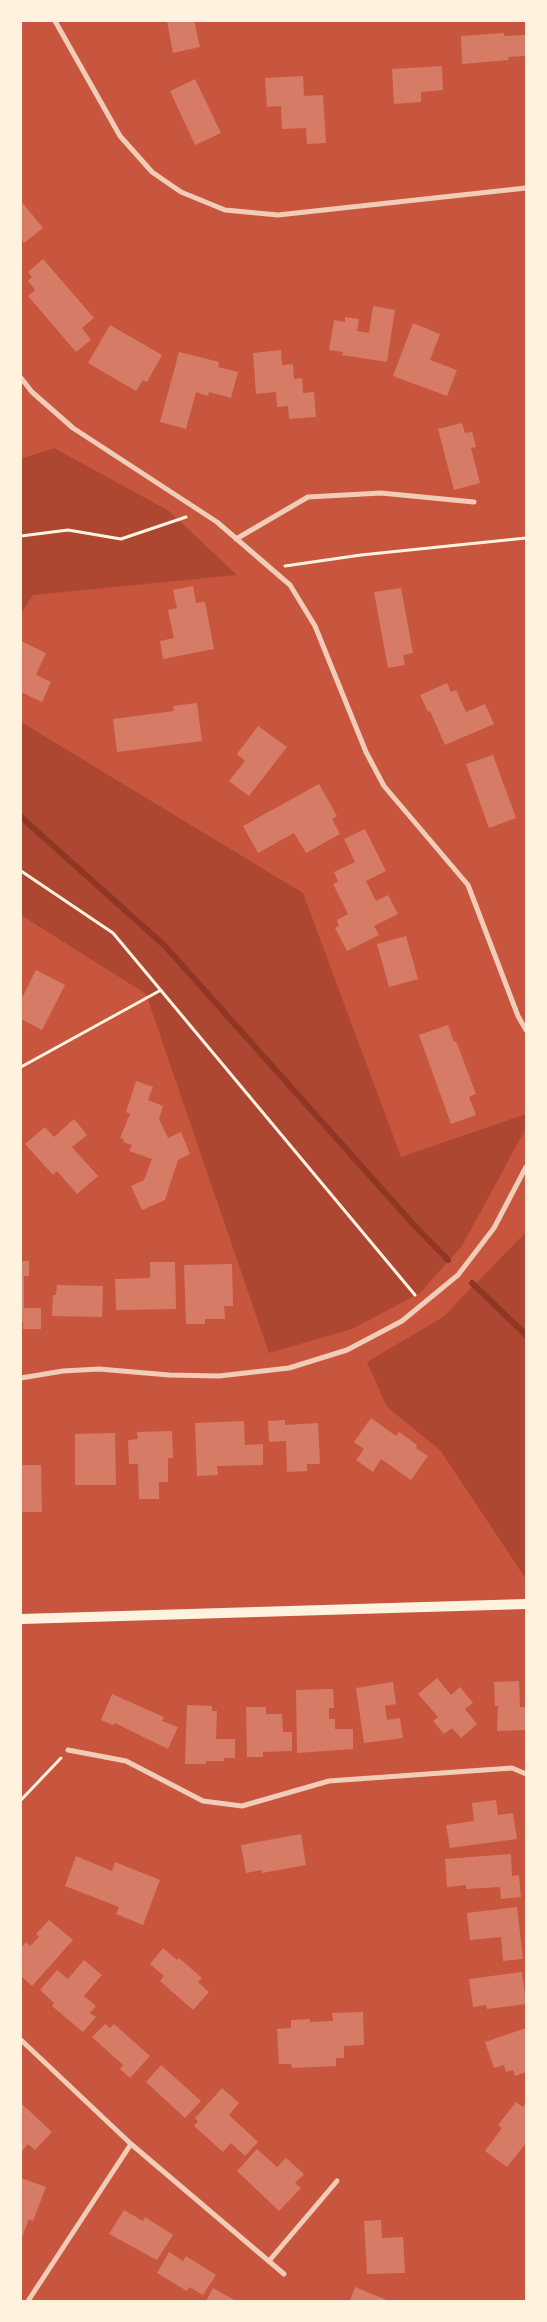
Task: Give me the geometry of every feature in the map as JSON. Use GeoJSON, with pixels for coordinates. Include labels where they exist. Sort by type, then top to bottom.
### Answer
{"type":"FeatureCollection","features":[{"type":"Feature","properties":{"kind":"main road"},"geometry":{"type":"LineString","coordinates":[[21,1619],[526,1604]]}},
{"type":"Feature","properties":{"kind":"street"},"geometry":{"type":"LineString","coordinates":[[55,21],[120,136],[152,172],[181,192],[225,210],[278,215],[526,188]]}},
{"type":"Feature","properties":{"kind":"street"},"geometry":{"type":"LineString","coordinates":[[21,378],[32,392],[73,428],[200,511],[290,585],[315,626],[366,752],[384,786],[468,885],[518,1016],[526,1030]]}},
{"type":"Feature","properties":{"kind":"street"},"geometry":{"type":"LineString","coordinates":[[236,539],[308,497],[381,493],[474,502]]}},
{"type":"Feature","properties":{"kind":"street"},"geometry":{"type":"LineString","coordinates":[[21,1378],[64,1370],[219,1376],[288,1368],[347,1350],[402,1322],[458,1275],[494,1228],[526,1167]]}},
{"type":"Feature","properties":{"kind":"street"},"geometry":{"type":"LineString","coordinates":[[68,1750],[126,1761],[203,1801],[242,1806],[329,1781],[512,1768],[526,1774]]}},
{"type":"Feature","properties":{"kind":"street"},"geometry":{"type":"LineString","coordinates":[[21,2040],[131,2144],[284,2274]]}},
{"type":"Feature","properties":{"kind":"street"},"geometry":{"type":"LineString","coordinates":[[28,2301],[131,2144]]}},
{"type":"Feature","properties":{"kind":"street"},"geometry":{"type":"LineString","coordinates":[[269,2261],[337,2181]]}},
{"type":"Feature","properties":{"kind":"path"},"geometry":{"type":"LineString","coordinates":[[21,536],[68,530],[121,539],[138,535],[200,511]]}},
{"type":"Feature","properties":{"kind":"path"},"geometry":{"type":"LineString","coordinates":[[270,568],[361,555],[526,538]]}},
{"type":"Feature","properties":{"kind":"path"},"geometry":{"type":"LineString","coordinates":[[21,871],[113,933],[423,1304]]}},
{"type":"Feature","properties":{"kind":"path"},"geometry":{"type":"LineString","coordinates":[[21,1067],[161,990]]}},
{"type":"Feature","properties":{"kind":"path"},"geometry":{"type":"LineString","coordinates":[[21,1800],[68,1750]]}},
{"type":"Feature","properties":{"kind":"shaded area"},"geometry":{"type":"Polygon","coordinates":[[[54,448],[169,511],[237,575],[33,595],[21,614],[21,459],[54,448]]]}},
{"type":"Feature","properties":{"kind":"shaded area"},"geometry":{"type":"Polygon","coordinates":[[[21,722],[303,893],[401,1157],[526,1114],[526,1128],[462,1246],[420,1293],[352,1329],[269,1353],[146,994],[21,915],[21,722]]]}},
{"type":"Feature","properties":{"kind":"shaded area"},"geometry":{"type":"Polygon","coordinates":[[[526,1232],[526,1579],[440,1450],[387,1407],[367,1362],[443,1317],[526,1232]]]}},
{"type":"Feature","properties":{"kind":"building"},"geometry":{"type":"Polygon","coordinates":[[[167,21],[194,21],[200,47],[173,53],[167,21]]]}},
{"type":"Feature","properties":{"kind":"building"},"geometry":{"type":"Polygon","coordinates":[[[504,33],[504,36],[525,35],[526,56],[508,57],[509,60],[462,64],[461,36],[504,33]]]}},
{"type":"Feature","properties":{"kind":"building"},"geometry":{"type":"Polygon","coordinates":[[[442,66],[443,90],[421,92],[421,102],[394,104],[392,69],[442,66]]]}},
{"type":"Feature","properties":{"kind":"building"},"geometry":{"type":"Polygon","coordinates":[[[303,76],[304,96],[323,95],[326,143],[307,144],[306,128],[282,129],[281,106],[267,107],[265,78],[303,76]]]}},
{"type":"Feature","properties":{"kind":"building"},"geometry":{"type":"Polygon","coordinates":[[[195,79],[221,133],[195,145],[170,91],[195,79]]]}},
{"type":"Feature","properties":{"kind":"building"},"geometry":{"type":"Polygon","coordinates":[[[21,201],[43,228],[24,243],[21,239],[21,201]]]}},
{"type":"Feature","properties":{"kind":"building"},"geometry":{"type":"Polygon","coordinates":[[[43,259],[94,318],[82,328],[91,340],[76,352],[28,296],[35,290],[28,281],[32,277],[28,272],[43,259]]]}},
{"type":"Feature","properties":{"kind":"building"},"geometry":{"type":"Polygon","coordinates":[[[373,306],[395,310],[387,362],[342,355],[343,352],[329,350],[334,320],[345,322],[345,317],[359,319],[357,331],[369,333],[373,306]]]}},
{"type":"Feature","properties":{"kind":"building"},"geometry":{"type":"Polygon","coordinates":[[[413,323],[440,334],[430,360],[457,370],[447,396],[393,376],[413,323]]]}},
{"type":"Feature","properties":{"kind":"building"},"geometry":{"type":"Polygon","coordinates":[[[110,325],[162,355],[147,382],[143,380],[136,391],[88,363],[110,325]]]}},
{"type":"Feature","properties":{"kind":"building"},"geometry":{"type":"Polygon","coordinates":[[[281,350],[282,365],[293,364],[294,379],[302,378],[303,393],[314,392],[316,417],[289,419],[288,406],[277,407],[276,392],[256,394],[253,353],[281,350]]]}},
{"type":"Feature","properties":{"kind":"building"},"geometry":{"type":"Polygon","coordinates":[[[179,352],[219,362],[218,367],[238,372],[231,398],[209,392],[208,396],[196,392],[186,429],[160,422],[179,352]]]}},
{"type":"Feature","properties":{"kind":"building"},"geometry":{"type":"Polygon","coordinates":[[[462,423],[465,433],[472,432],[476,447],[471,448],[480,483],[454,490],[438,429],[462,423]]]}},
{"type":"Feature","properties":{"kind":"building"},"geometry":{"type":"Polygon","coordinates":[[[193,586],[196,603],[205,602],[214,649],[163,659],[160,641],[174,638],[168,610],[177,608],[173,590],[193,586]]]}},
{"type":"Feature","properties":{"kind":"building"},"geometry":{"type":"Polygon","coordinates":[[[401,588],[413,653],[403,655],[405,665],[388,668],[374,592],[401,588]]]}},
{"type":"Feature","properties":{"kind":"building"},"geometry":{"type":"Polygon","coordinates":[[[21,641],[46,653],[36,675],[51,682],[42,702],[21,692],[21,641]]]}},
{"type":"Feature","properties":{"kind":"building"},"geometry":{"type":"Polygon","coordinates":[[[447,683],[451,692],[456,690],[466,712],[485,704],[494,724],[445,745],[430,711],[428,712],[420,695],[447,683]]]}},
{"type":"Feature","properties":{"kind":"building"},"geometry":{"type":"Polygon","coordinates":[[[197,703],[202,741],[117,752],[113,719],[174,711],[173,706],[197,703]]]}},
{"type":"Feature","properties":{"kind":"building"},"geometry":{"type":"Polygon","coordinates":[[[258,726],[287,747],[249,796],[229,781],[245,761],[237,754],[258,726]]]}},
{"type":"Feature","properties":{"kind":"building"},"geometry":{"type":"Polygon","coordinates":[[[493,755],[516,818],[489,828],[466,764],[493,755]]]}},
{"type":"Feature","properties":{"kind":"building"},"geometry":{"type":"Polygon","coordinates":[[[319,784],[337,816],[332,819],[340,834],[306,853],[294,833],[258,853],[243,826],[319,784]]]}},
{"type":"Feature","properties":{"kind":"building"},"geometry":{"type":"Polygon","coordinates":[[[365,829],[386,871],[366,881],[376,901],[388,895],[398,914],[374,926],[379,935],[347,951],[335,928],[339,926],[337,920],[348,914],[333,884],[338,882],[334,872],[355,862],[344,839],[365,829]]]}},
{"type":"Feature","properties":{"kind":"building"},"geometry":{"type":"Polygon","coordinates":[[[406,936],[418,979],[389,987],[377,944],[406,936]]]}},
{"type":"Feature","properties":{"kind":"building"},"geometry":{"type":"Polygon","coordinates":[[[36,970],[65,985],[42,1030],[21,1019],[21,995],[23,996],[36,970]]]}},
{"type":"Feature","properties":{"kind":"building"},"geometry":{"type":"Polygon","coordinates":[[[448,1025],[476,1094],[469,1097],[476,1115],[451,1124],[419,1035],[448,1025]]]}},
{"type":"Feature","properties":{"kind":"building"},"geometry":{"type":"Polygon","coordinates":[[[136,1081],[153,1087],[148,1100],[163,1106],[159,1119],[168,1138],[181,1132],[190,1154],[178,1160],[165,1200],[142,1210],[131,1186],[144,1180],[152,1159],[129,1151],[132,1145],[123,1142],[124,1139],[120,1138],[130,1114],[126,1112],[136,1081]]]}},
{"type":"Feature","properties":{"kind":"building"},"geometry":{"type":"Polygon","coordinates":[[[74,1119],[87,1135],[72,1147],[98,1176],[77,1194],[57,1171],[53,1175],[25,1144],[45,1127],[54,1137],[74,1119]]]}},
{"type":"Feature","properties":{"kind":"building"},"geometry":{"type":"Polygon","coordinates":[[[21,1261],[29,1261],[29,1276],[24,1276],[24,1308],[41,1308],[41,1329],[23,1329],[23,1322],[21,1322],[21,1261]]]}},
{"type":"Feature","properties":{"kind":"building"},"geometry":{"type":"Polygon","coordinates":[[[150,1262],[175,1262],[176,1309],[116,1310],[115,1279],[150,1278],[150,1262]]]}},
{"type":"Feature","properties":{"kind":"building"},"geometry":{"type":"Polygon","coordinates":[[[232,1264],[233,1306],[224,1306],[225,1319],[205,1319],[205,1324],[186,1324],[184,1265],[232,1264]]]}},
{"type":"Feature","properties":{"kind":"building"},"geometry":{"type":"Polygon","coordinates":[[[57,1285],[103,1286],[102,1317],[52,1316],[53,1295],[56,1295],[57,1285]]]}},
{"type":"Feature","properties":{"kind":"building"},"geometry":{"type":"Polygon","coordinates":[[[371,1418],[396,1436],[399,1432],[428,1456],[411,1480],[381,1459],[373,1472],[356,1460],[364,1449],[354,1442],[371,1418]]]}},
{"type":"Feature","properties":{"kind":"building"},"geometry":{"type":"Polygon","coordinates":[[[285,1420],[285,1425],[318,1423],[320,1464],[307,1464],[307,1471],[287,1472],[286,1441],[269,1442],[268,1421],[285,1420]]]}},
{"type":"Feature","properties":{"kind":"building"},"geometry":{"type":"Polygon","coordinates":[[[244,1421],[245,1445],[263,1444],[263,1465],[217,1466],[218,1475],[197,1476],[195,1423],[244,1421]]]}},
{"type":"Feature","properties":{"kind":"building"},"geometry":{"type":"Polygon","coordinates":[[[172,1431],[173,1458],[168,1458],[168,1482],[159,1482],[159,1499],[139,1499],[138,1464],[129,1464],[128,1440],[138,1439],[137,1432],[172,1431]]]}},
{"type":"Feature","properties":{"kind":"building"},"geometry":{"type":"Polygon","coordinates":[[[115,1433],[116,1485],[75,1485],[75,1434],[115,1433]]]}},
{"type":"Feature","properties":{"kind":"building"},"geometry":{"type":"Polygon","coordinates":[[[21,1465],[41,1465],[42,1512],[21,1512],[21,1465]]]}},
{"type":"Feature","properties":{"kind":"building"},"geometry":{"type":"Polygon","coordinates":[[[437,1678],[451,1695],[460,1687],[473,1703],[465,1709],[477,1724],[461,1738],[452,1728],[444,1734],[433,1721],[438,1717],[418,1694],[437,1678]]]}},
{"type":"Feature","properties":{"kind":"building"},"geometry":{"type":"Polygon","coordinates":[[[519,1681],[520,1707],[526,1707],[526,1730],[497,1731],[498,1706],[495,1706],[494,1682],[519,1681]]]}},
{"type":"Feature","properties":{"kind":"building"},"geometry":{"type":"Polygon","coordinates":[[[393,1682],[396,1704],[385,1706],[387,1720],[400,1718],[403,1738],[364,1743],[356,1688],[393,1682]]]}},
{"type":"Feature","properties":{"kind":"building"},"geometry":{"type":"Polygon","coordinates":[[[333,1689],[334,1708],[329,1708],[329,1719],[335,1719],[335,1729],[353,1729],[353,1749],[297,1753],[296,1690],[333,1689]]]}},
{"type":"Feature","properties":{"kind":"building"},"geometry":{"type":"Polygon","coordinates":[[[112,1694],[164,1717],[162,1721],[178,1727],[168,1749],[115,1723],[113,1725],[101,1720],[112,1694]]]}},
{"type":"Feature","properties":{"kind":"building"},"geometry":{"type":"Polygon","coordinates":[[[187,1705],[212,1706],[212,1711],[217,1711],[216,1739],[235,1739],[235,1758],[224,1758],[224,1761],[206,1761],[206,1764],[185,1764],[187,1705]]]}},
{"type":"Feature","properties":{"kind":"building"},"geometry":{"type":"Polygon","coordinates":[[[246,1707],[266,1707],[266,1714],[282,1714],[283,1732],[292,1732],[292,1751],[263,1752],[263,1757],[247,1757],[246,1707]]]}},
{"type":"Feature","properties":{"kind":"building"},"geometry":{"type":"Polygon","coordinates":[[[496,1800],[498,1815],[513,1813],[517,1839],[450,1848],[446,1825],[474,1821],[472,1803],[496,1800]]]}},
{"type":"Feature","properties":{"kind":"building"},"geometry":{"type":"Polygon","coordinates":[[[301,1834],[306,1865],[262,1873],[262,1870],[246,1873],[241,1845],[301,1834]]]}},
{"type":"Feature","properties":{"kind":"building"},"geometry":{"type":"Polygon","coordinates":[[[511,1854],[512,1876],[519,1875],[521,1897],[501,1899],[500,1887],[466,1889],[466,1885],[447,1887],[445,1859],[511,1854]]]}},
{"type":"Feature","properties":{"kind":"building"},"geometry":{"type":"Polygon","coordinates":[[[76,1856],[112,1871],[115,1862],[160,1880],[143,1925],[116,1914],[119,1907],[65,1886],[76,1856]]]}},
{"type":"Feature","properties":{"kind":"building"},"geometry":{"type":"Polygon","coordinates":[[[517,1907],[523,1959],[503,1961],[501,1937],[470,1940],[467,1913],[517,1907]]]}},
{"type":"Feature","properties":{"kind":"building"},"geometry":{"type":"Polygon","coordinates":[[[49,1920],[73,1940],[32,1986],[21,1976],[21,1948],[26,1942],[30,1946],[39,1937],[36,1934],[49,1920]]]}},
{"type":"Feature","properties":{"kind":"building"},"geometry":{"type":"Polygon","coordinates":[[[163,1948],[177,1960],[179,1958],[202,1978],[198,1982],[209,1992],[193,2010],[160,1981],[164,1976],[150,1964],[163,1948]]]}},
{"type":"Feature","properties":{"kind":"building"},"geometry":{"type":"Polygon","coordinates":[[[84,1960],[102,1975],[84,1996],[96,2006],[90,2013],[96,2017],[83,2032],[52,2006],[54,2003],[40,1990],[57,1970],[68,1979],[84,1960]]]}},
{"type":"Feature","properties":{"kind":"building"},"geometry":{"type":"Polygon","coordinates":[[[522,1972],[526,2004],[487,2009],[486,2005],[473,2007],[469,1979],[522,1972]]]}},
{"type":"Feature","properties":{"kind":"building"},"geometry":{"type":"Polygon","coordinates":[[[363,2012],[364,2045],[344,2046],[344,2058],[336,2058],[336,2066],[292,2068],[291,2064],[279,2064],[277,2029],[291,2028],[291,2020],[310,2019],[310,2022],[333,2021],[332,2013],[363,2012]]]}},
{"type":"Feature","properties":{"kind":"building"},"geometry":{"type":"Polygon","coordinates":[[[105,2024],[110,2028],[114,2024],[150,2056],[130,2078],[120,2069],[123,2065],[92,2037],[105,2024]]]}},
{"type":"Feature","properties":{"kind":"building"},"geometry":{"type":"Polygon","coordinates":[[[526,2028],[526,2072],[515,2076],[513,2070],[506,2072],[504,2065],[494,2068],[485,2042],[526,2028]]]}},
{"type":"Feature","properties":{"kind":"building"},"geometry":{"type":"Polygon","coordinates":[[[161,2065],[201,2101],[185,2118],[146,2082],[161,2065]]]}},
{"type":"Feature","properties":{"kind":"building"},"geometry":{"type":"Polygon","coordinates":[[[222,2088],[239,2103],[229,2115],[258,2142],[245,2156],[231,2143],[223,2152],[194,2126],[198,2121],[195,2118],[222,2088]]]}},
{"type":"Feature","properties":{"kind":"building"},"geometry":{"type":"Polygon","coordinates":[[[516,2102],[523,2107],[526,2103],[526,2143],[507,2167],[485,2151],[502,2128],[498,2125],[516,2102]]]}},
{"type":"Feature","properties":{"kind":"building"},"geometry":{"type":"Polygon","coordinates":[[[21,2103],[52,2132],[35,2150],[28,2144],[21,2152],[21,2103]]]}},
{"type":"Feature","properties":{"kind":"building"},"geometry":{"type":"Polygon","coordinates":[[[257,2149],[277,2167],[286,2158],[304,2174],[295,2183],[301,2188],[279,2211],[237,2171],[257,2149]]]}},
{"type":"Feature","properties":{"kind":"building"},"geometry":{"type":"Polygon","coordinates":[[[21,2178],[46,2187],[33,2221],[29,2219],[21,2240],[21,2178]]]}},
{"type":"Feature","properties":{"kind":"building"},"geometry":{"type":"Polygon","coordinates":[[[124,2210],[143,2221],[145,2217],[173,2235],[157,2260],[109,2234],[124,2210]]]}},
{"type":"Feature","properties":{"kind":"building"},"geometry":{"type":"Polygon","coordinates":[[[381,2220],[382,2238],[403,2237],[405,2273],[367,2274],[364,2221],[381,2220]]]}},
{"type":"Feature","properties":{"kind":"building"},"geometry":{"type":"Polygon","coordinates":[[[169,2252],[183,2261],[186,2256],[216,2275],[203,2295],[189,2287],[187,2291],[157,2273],[169,2252]]]}},
{"type":"Feature","properties":{"kind":"building"},"geometry":{"type":"Polygon","coordinates":[[[355,2287],[389,2301],[350,2301],[355,2287]]]}},
{"type":"Feature","properties":{"kind":"building"},"geometry":{"type":"Polygon","coordinates":[[[213,2288],[236,2301],[206,2301],[213,2288]]]}},
{"type":"Feature","properties":{"kind":"waterway"},"geometry":{"type":"LineString","coordinates":[[21,817],[165,946],[413,1224],[448,1260]]}},
{"type":"Feature","properties":{"kind":"waterway"},"geometry":{"type":"LineString","coordinates":[[472,1283],[526,1335]]}}]}
